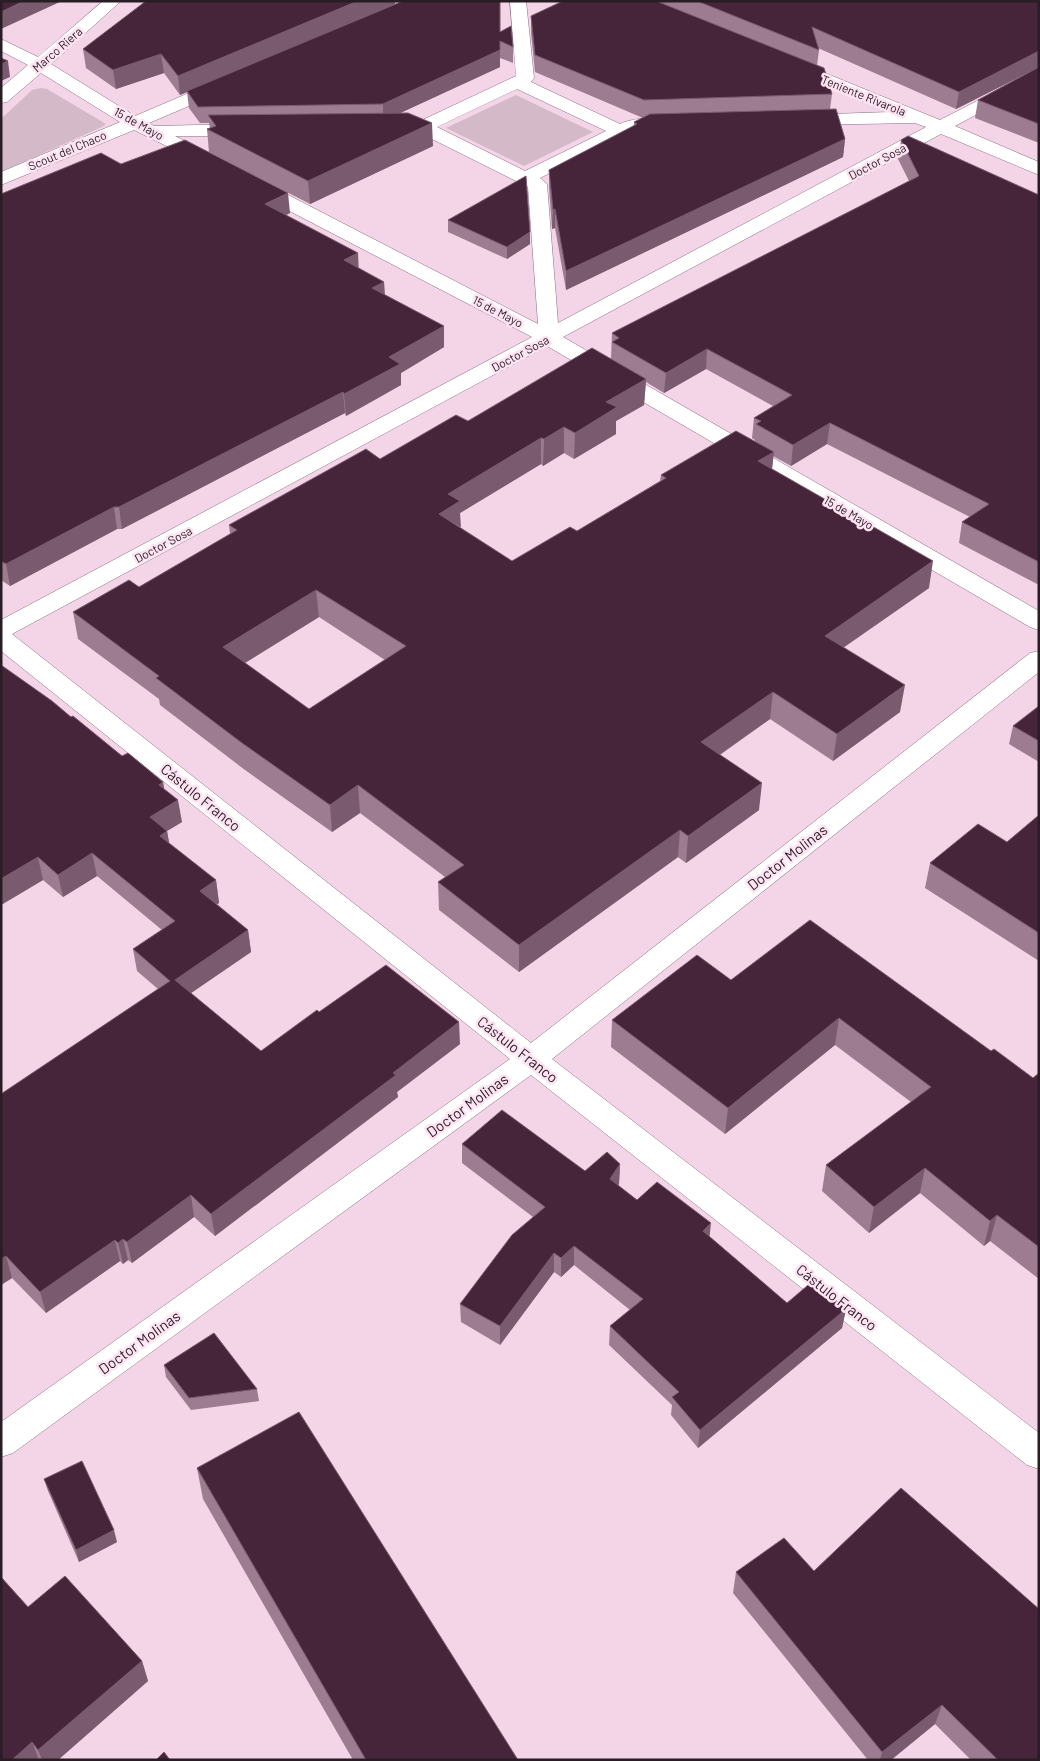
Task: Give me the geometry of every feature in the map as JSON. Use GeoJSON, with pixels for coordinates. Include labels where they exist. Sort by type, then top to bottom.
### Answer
{"type":"FeatureCollection","features":[{"type":"Feature","properties":{"kind":"street","name":"Marco Riera"},"geometry":{"type":"LineString","coordinates":[[1,98],[112,1]]}},
{"type":"Feature","properties":{"kind":"street"},"geometry":{"type":"LineString","coordinates":[[402,127],[422,127],[525,78],[518,1]]}},
{"type":"Feature","properties":{"kind":"street","name":"15 de Mayo"},"geometry":{"type":"LineString","coordinates":[[1,44],[39,64],[142,126],[549,338],[1039,622]]}},
{"type":"Feature","properties":{"kind":"street","name":"Teniente Rivarola"},"geometry":{"type":"LineString","coordinates":[[780,61],[1039,169]]}},
{"type":"Feature","properties":{"kind":"street","name":"Doctor Sosa"},"geometry":{"type":"LineString","coordinates":[[1,630],[1039,74]]}},
{"type":"Feature","properties":{"kind":"street"},"geometry":{"type":"LineString","coordinates":[[142,126],[242,77]]}},
{"type":"Feature","properties":{"kind":"street"},"geometry":{"type":"LineString","coordinates":[[517,82],[620,131]]}},
{"type":"Feature","properties":{"kind":"street"},"geometry":{"type":"LineString","coordinates":[[790,121],[918,117]]}},
{"type":"Feature","properties":{"kind":"street"},"geometry":{"type":"LineString","coordinates":[[525,178],[631,126],[690,124]]}},
{"type":"Feature","properties":{"kind":"street"},"geometry":{"type":"LineString","coordinates":[[142,126],[267,129]]}},
{"type":"Feature","properties":{"kind":"street","name":"Scout del Chaco"},"geometry":{"type":"LineString","coordinates":[[1,179],[142,126]]}},
{"type":"Feature","properties":{"kind":"street"},"geometry":{"type":"LineString","coordinates":[[422,127],[537,184],[549,338]]}},
{"type":"Feature","properties":{"kind":"street","name":"Cástulo Franco"},"geometry":{"type":"LineString","coordinates":[[1,638],[531,1059],[1039,1454]]}},
{"type":"Feature","properties":{"kind":"street","name":"Doctor Molinas"},"geometry":{"type":"LineString","coordinates":[[1,1442],[531,1059],[1039,659]]}},
{"type":"Feature","properties":{"kind":"shaded area"},"geometry":{"type":"Polygon","coordinates":[[[47,89],[106,124],[1,172],[1,119],[32,90],[47,89]]]}},
{"type":"Feature","properties":{"kind":"shaded area"},"geometry":{"type":"Polygon","coordinates":[[[516,95],[593,132],[524,166],[446,128],[516,95]]]}},
{"type":"Feature","properties":{"kind":"building"},"geometry":{"type":"Polygon","coordinates":[[[1,1],[24,1],[1,12],[1,1]]]}},
{"type":"Feature","properties":{"kind":"building"},"geometry":{"type":"Polygon","coordinates":[[[146,1],[358,1],[178,76],[161,54],[113,70],[83,49],[146,1]]]}},
{"type":"Feature","properties":{"kind":"building"},"geometry":{"type":"Polygon","coordinates":[[[403,1],[500,1],[500,32],[511,26],[513,47],[500,41],[500,50],[383,104],[198,107],[187,91],[403,1]]]}},
{"type":"Feature","properties":{"kind":"building"},"geometry":{"type":"Polygon","coordinates":[[[563,1],[656,1],[824,68],[832,94],[644,100],[535,55],[531,16],[563,1]]]}},
{"type":"Feature","properties":{"kind":"building"},"geometry":{"type":"Polygon","coordinates":[[[697,1],[1039,1],[1039,51],[959,92],[812,27],[819,50],[697,1]]]}},
{"type":"Feature","properties":{"kind":"building"},"geometry":{"type":"Polygon","coordinates":[[[1,58],[8,61],[1,64],[1,58]]]}},
{"type":"Feature","properties":{"kind":"building"},"geometry":{"type":"Polygon","coordinates":[[[1039,67],[1039,124],[978,100],[1039,67]]]}},
{"type":"Feature","properties":{"kind":"building"},"geometry":{"type":"Polygon","coordinates":[[[836,109],[845,139],[566,271],[555,209],[553,210],[549,170],[637,124],[634,122],[650,114],[836,109]]]}},
{"type":"Feature","properties":{"kind":"building"},"geometry":{"type":"Polygon","coordinates":[[[408,113],[432,123],[308,181],[207,129],[216,126],[208,115],[408,113]]]}},
{"type":"Feature","properties":{"kind":"building"},"geometry":{"type":"Polygon","coordinates":[[[908,136],[1039,195],[1039,562],[962,522],[989,504],[830,423],[793,445],[756,424],[761,421],[754,418],[792,395],[707,349],[666,373],[612,342],[619,338],[612,333],[919,176],[901,140],[908,136]]]}},
{"type":"Feature","properties":{"kind":"building"},"geometry":{"type":"Polygon","coordinates":[[[185,140],[288,193],[265,204],[358,253],[344,260],[384,282],[372,288],[444,326],[389,357],[400,364],[119,507],[114,507],[6,564],[1,561],[1,194],[101,153],[121,164],[185,140]]]}},
{"type":"Feature","properties":{"kind":"building"},"geometry":{"type":"Polygon","coordinates":[[[526,176],[530,232],[507,247],[448,220],[526,176]]]}},
{"type":"Feature","properties":{"kind":"building"},"geometry":{"type":"Polygon","coordinates":[[[592,348],[646,379],[606,402],[617,407],[575,433],[564,427],[544,439],[541,438],[448,494],[460,501],[439,514],[512,561],[570,527],[577,531],[666,478],[661,475],[736,431],[774,452],[758,461],[933,561],[825,636],[905,685],[837,734],[773,692],[701,742],[762,783],[688,836],[680,830],[519,945],[438,882],[464,865],[358,785],[330,805],[242,743],[156,678],[159,676],[73,612],[129,580],[139,587],[237,530],[229,525],[366,449],[380,459],[456,415],[468,421],[592,348]],[[316,590],[223,647],[309,709],[406,646],[316,590]]]}},
{"type":"Feature","properties":{"kind":"building"},"geometry":{"type":"Polygon","coordinates":[[[1,665],[52,701],[71,717],[73,716],[122,756],[128,753],[163,782],[159,785],[178,800],[150,817],[167,831],[160,836],[216,880],[200,891],[248,930],[175,980],[261,1051],[317,1010],[319,1012],[386,965],[459,1022],[393,1073],[396,1075],[211,1214],[191,1195],[127,1242],[123,1239],[118,1243],[115,1240],[40,1292],[6,1256],[1,1259],[1,1094],[170,981],[133,949],[175,921],[92,853],[58,875],[38,857],[1,879],[1,665]]]}},
{"type":"Feature","properties":{"kind":"building"},"geometry":{"type":"Polygon","coordinates":[[[1039,706],[1039,741],[1013,726],[1039,706]]]}},
{"type":"Feature","properties":{"kind":"building"},"geometry":{"type":"Polygon","coordinates":[[[1039,815],[1039,933],[930,863],[978,824],[1007,842],[1039,815]]]}},
{"type":"Feature","properties":{"kind":"building"},"geometry":{"type":"Polygon","coordinates":[[[810,920],[991,1051],[994,1049],[1033,1078],[1039,1073],[1039,1247],[997,1215],[990,1221],[925,1168],[874,1207],[826,1165],[931,1087],[839,1018],[728,1108],[612,1020],[697,955],[731,980],[810,920]]]}},
{"type":"Feature","properties":{"kind":"building"},"geometry":{"type":"Polygon","coordinates":[[[502,1110],[585,1171],[607,1152],[620,1164],[610,1179],[637,1200],[657,1182],[711,1223],[703,1231],[787,1303],[814,1280],[846,1309],[700,1430],[672,1397],[679,1392],[610,1326],[643,1299],[574,1246],[561,1258],[554,1253],[500,1326],[460,1304],[512,1235],[545,1207],[462,1144],[502,1110]]]}},
{"type":"Feature","properties":{"kind":"building"},"geometry":{"type":"Polygon","coordinates":[[[214,1333],[257,1389],[189,1398],[164,1365],[214,1333]]]}},
{"type":"Feature","properties":{"kind":"building"},"geometry":{"type":"Polygon","coordinates":[[[299,1412],[518,1760],[366,1760],[197,1468],[299,1412]]]}},
{"type":"Feature","properties":{"kind":"building"},"geometry":{"type":"Polygon","coordinates":[[[82,1461],[114,1530],[76,1550],[44,1479],[82,1461]]]}},
{"type":"Feature","properties":{"kind":"building"},"geometry":{"type":"Polygon","coordinates":[[[901,1488],[1039,1609],[1039,1760],[998,1760],[942,1705],[882,1752],[736,1572],[784,1538],[814,1571],[901,1488]]]}},
{"type":"Feature","properties":{"kind":"building"},"geometry":{"type":"Polygon","coordinates":[[[65,1576],[142,1661],[38,1750],[32,1742],[12,1760],[1,1760],[1,1577],[28,1607],[65,1576]]]}},
{"type":"Feature","properties":{"kind":"building"},"geometry":{"type":"Polygon","coordinates":[[[164,1752],[170,1760],[156,1760],[164,1752]]]}}]}
